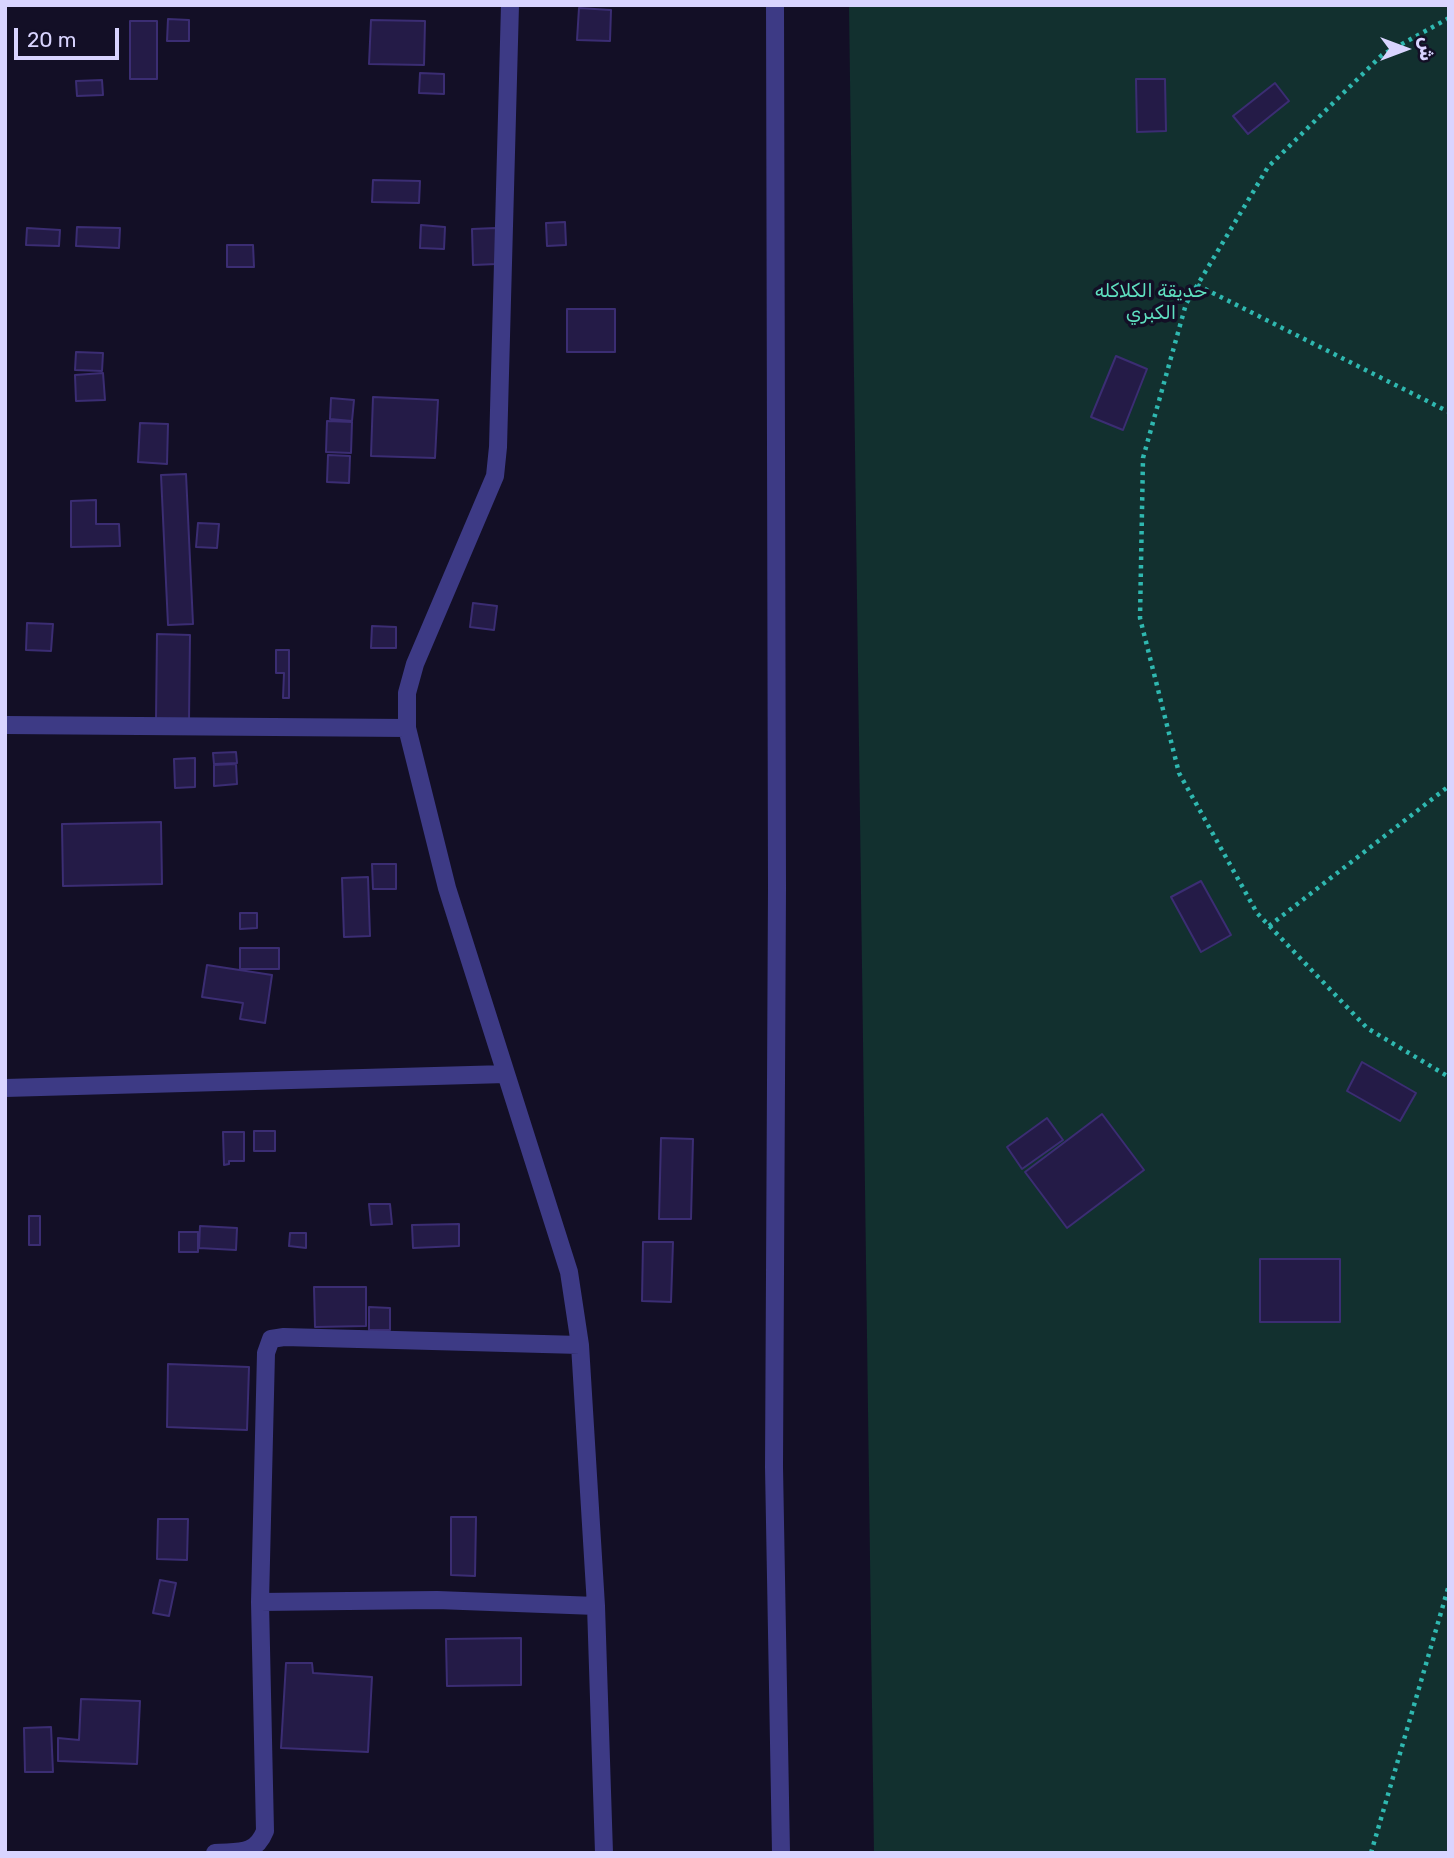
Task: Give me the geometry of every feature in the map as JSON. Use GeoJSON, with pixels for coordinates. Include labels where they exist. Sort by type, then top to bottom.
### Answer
{"type":"FeatureCollection","features":[{"type":"Feature","properties":{"kind":"street"},"geometry":{"type":"LineString","coordinates":[[510,5],[495,476],[415,664],[407,693],[407,728],[447,888],[569,1272],[580,1345],[596,1606],[604,1853]]}},
{"type":"Feature","properties":{"kind":"street"},"geometry":{"type":"LineString","coordinates":[[775,5],[777,888],[774,1467],[781,1853]]}},
{"type":"Feature","properties":{"kind":"street"},"geometry":{"type":"LineString","coordinates":[[5,725],[407,728]]}},
{"type":"Feature","properties":{"kind":"street"},"geometry":{"type":"LineString","coordinates":[[5,1088],[506,1074]]}},
{"type":"Feature","properties":{"kind":"street"},"geometry":{"type":"LineString","coordinates":[[215,1853],[248,1851],[260,1843],[265,1831],[260,1602],[267,1353],[271,1339],[284,1337],[580,1345]]}},
{"type":"Feature","properties":{"kind":"street"},"geometry":{"type":"LineString","coordinates":[[260,1602],[437,1600],[596,1606]]}},
{"type":"Feature","properties":{"kind":"path"},"geometry":{"type":"LineString","coordinates":[[1449,18],[1382,55],[1268,167],[1186,304],[1143,458],[1140,618],[1179,773],[1256,913],[1367,1028],[1449,1077]]}},
{"type":"Feature","properties":{"kind":"path"},"geometry":{"type":"LineString","coordinates":[[1197,285],[1449,412]]}},
{"type":"Feature","properties":{"kind":"path"},"geometry":{"type":"LineString","coordinates":[[1269,926],[1449,786]]}},
{"type":"Feature","properties":{"kind":"path"},"geometry":{"type":"LineString","coordinates":[[1371,1853],[1449,1585]]}},
{"type":"Feature","properties":{"kind":"green space","name":"حديقة الكلاكله الكبري"},"geometry":{"type":"Polygon","coordinates":[[[849,5],[1449,5],[1449,1853],[874,1853],[849,5]]]}},
{"type":"Feature","properties":{"kind":"building"},"geometry":{"type":"Polygon","coordinates":[[[579,8],[611,10],[610,41],[577,40],[579,8]]]}},
{"type":"Feature","properties":{"kind":"building"},"geometry":{"type":"Polygon","coordinates":[[[168,19],[189,20],[189,41],[167,41],[168,19]]]}},
{"type":"Feature","properties":{"kind":"building"},"geometry":{"type":"Polygon","coordinates":[[[371,20],[425,21],[424,65],[369,64],[371,20]]]}},
{"type":"Feature","properties":{"kind":"building"},"geometry":{"type":"Polygon","coordinates":[[[130,21],[157,21],[157,79],[130,79],[130,21]]]}},
{"type":"Feature","properties":{"kind":"building"},"geometry":{"type":"Polygon","coordinates":[[[420,73],[444,74],[444,94],[419,93],[420,73]]]}},
{"type":"Feature","properties":{"kind":"building"},"geometry":{"type":"Polygon","coordinates":[[[1136,79],[1165,79],[1166,131],[1137,132],[1136,79]]]}},
{"type":"Feature","properties":{"kind":"building"},"geometry":{"type":"Polygon","coordinates":[[[102,80],[103,95],[77,96],[76,81],[102,80]]]}},
{"type":"Feature","properties":{"kind":"building"},"geometry":{"type":"Polygon","coordinates":[[[1275,83],[1289,101],[1248,134],[1233,116],[1275,83]]]}},
{"type":"Feature","properties":{"kind":"building"},"geometry":{"type":"Polygon","coordinates":[[[373,180],[420,181],[419,203],[372,202],[373,180]]]}},
{"type":"Feature","properties":{"kind":"building"},"geometry":{"type":"Polygon","coordinates":[[[565,222],[566,245],[547,246],[546,223],[565,222]]]}},
{"type":"Feature","properties":{"kind":"building"},"geometry":{"type":"Polygon","coordinates":[[[421,225],[445,227],[444,249],[420,248],[421,225]]]}},
{"type":"Feature","properties":{"kind":"building"},"geometry":{"type":"Polygon","coordinates":[[[77,227],[120,228],[119,248],[76,246],[77,227]]]}},
{"type":"Feature","properties":{"kind":"building"},"geometry":{"type":"Polygon","coordinates":[[[27,228],[60,230],[59,246],[26,245],[27,228]]]}},
{"type":"Feature","properties":{"kind":"building"},"geometry":{"type":"Polygon","coordinates":[[[496,228],[497,264],[473,265],[472,229],[496,228]]]}},
{"type":"Feature","properties":{"kind":"building"},"geometry":{"type":"Polygon","coordinates":[[[227,245],[253,245],[254,267],[227,267],[227,245]]]}},
{"type":"Feature","properties":{"kind":"building"},"geometry":{"type":"Polygon","coordinates":[[[567,309],[615,309],[615,352],[567,352],[567,309]]]}},
{"type":"Feature","properties":{"kind":"building"},"geometry":{"type":"Polygon","coordinates":[[[76,352],[103,353],[102,371],[75,370],[76,352]]]}},
{"type":"Feature","properties":{"kind":"building"},"geometry":{"type":"Polygon","coordinates":[[[1116,356],[1147,369],[1123,430],[1091,417],[1116,356]]]}},
{"type":"Feature","properties":{"kind":"building"},"geometry":{"type":"Polygon","coordinates":[[[103,373],[105,400],[76,401],[75,375],[103,373]]]}},
{"type":"Feature","properties":{"kind":"building"},"geometry":{"type":"Polygon","coordinates":[[[373,397],[438,400],[435,458],[371,456],[373,397]]]}},
{"type":"Feature","properties":{"kind":"building"},"geometry":{"type":"Polygon","coordinates":[[[331,398],[354,400],[352,421],[330,419],[331,398]]]}},
{"type":"Feature","properties":{"kind":"building"},"geometry":{"type":"Polygon","coordinates":[[[327,421],[352,422],[351,453],[326,452],[327,421]]]}},
{"type":"Feature","properties":{"kind":"building"},"geometry":{"type":"Polygon","coordinates":[[[140,423],[168,424],[167,464],[138,462],[140,423]]]}},
{"type":"Feature","properties":{"kind":"building"},"geometry":{"type":"Polygon","coordinates":[[[328,455],[350,456],[349,483],[327,482],[328,455]]]}},
{"type":"Feature","properties":{"kind":"building"},"geometry":{"type":"Polygon","coordinates":[[[186,474],[193,624],[168,625],[161,475],[186,474]]]}},
{"type":"Feature","properties":{"kind":"building"},"geometry":{"type":"Polygon","coordinates":[[[96,500],[96,524],[119,524],[120,546],[71,547],[71,501],[96,500]]]}},
{"type":"Feature","properties":{"kind":"building"},"geometry":{"type":"Polygon","coordinates":[[[198,523],[219,524],[217,548],[196,547],[198,523]]]}},
{"type":"Feature","properties":{"kind":"building"},"geometry":{"type":"Polygon","coordinates":[[[473,603],[497,606],[494,630],[470,627],[473,603]]]}},
{"type":"Feature","properties":{"kind":"building"},"geometry":{"type":"Polygon","coordinates":[[[27,623],[53,624],[51,651],[26,650],[27,623]]]}},
{"type":"Feature","properties":{"kind":"building"},"geometry":{"type":"Polygon","coordinates":[[[372,626],[396,627],[396,648],[371,648],[372,626]]]}},
{"type":"Feature","properties":{"kind":"building"},"geometry":{"type":"Polygon","coordinates":[[[157,634],[190,635],[189,721],[156,720],[157,634]]]}},
{"type":"Feature","properties":{"kind":"building"},"geometry":{"type":"Polygon","coordinates":[[[276,650],[289,650],[289,698],[283,698],[284,673],[276,673],[276,650]]]}},
{"type":"Feature","properties":{"kind":"building"},"geometry":{"type":"Polygon","coordinates":[[[236,752],[237,763],[214,764],[213,753],[236,752]]]}},
{"type":"Feature","properties":{"kind":"building"},"geometry":{"type":"Polygon","coordinates":[[[195,758],[195,787],[175,788],[174,759],[195,758]]]}},
{"type":"Feature","properties":{"kind":"building"},"geometry":{"type":"Polygon","coordinates":[[[236,764],[237,784],[214,786],[214,765],[236,764]]]}},
{"type":"Feature","properties":{"kind":"building"},"geometry":{"type":"Polygon","coordinates":[[[161,822],[162,884],[63,886],[62,824],[161,822]]]}},
{"type":"Feature","properties":{"kind":"building"},"geometry":{"type":"Polygon","coordinates":[[[372,864],[396,864],[396,889],[373,889],[372,864]]]}},
{"type":"Feature","properties":{"kind":"building"},"geometry":{"type":"Polygon","coordinates":[[[368,877],[370,936],[344,937],[342,878],[368,877]]]}},
{"type":"Feature","properties":{"kind":"building"},"geometry":{"type":"Polygon","coordinates":[[[1201,881],[1231,935],[1201,952],[1171,897],[1201,881]]]}},
{"type":"Feature","properties":{"kind":"building"},"geometry":{"type":"Polygon","coordinates":[[[240,913],[257,913],[257,928],[240,929],[240,913]]]}},
{"type":"Feature","properties":{"kind":"building"},"geometry":{"type":"Polygon","coordinates":[[[240,948],[279,948],[279,969],[240,969],[240,948]]]}},
{"type":"Feature","properties":{"kind":"building"},"geometry":{"type":"Polygon","coordinates":[[[207,965],[272,975],[265,1023],[240,1019],[243,1003],[202,997],[207,965]]]}},
{"type":"Feature","properties":{"kind":"building"},"geometry":{"type":"Polygon","coordinates":[[[1362,1062],[1416,1093],[1400,1121],[1347,1091],[1362,1062]]]}},
{"type":"Feature","properties":{"kind":"building"},"geometry":{"type":"Polygon","coordinates":[[[1102,1114],[1144,1170],[1067,1228],[1025,1172],[1102,1114]]]}},
{"type":"Feature","properties":{"kind":"building"},"geometry":{"type":"Polygon","coordinates":[[[1047,1118],[1063,1140],[1022,1169],[1007,1147],[1047,1118]]]}},
{"type":"Feature","properties":{"kind":"building"},"geometry":{"type":"Polygon","coordinates":[[[254,1131],[275,1131],[275,1151],[254,1151],[254,1131]]]}},
{"type":"Feature","properties":{"kind":"building"},"geometry":{"type":"Polygon","coordinates":[[[223,1132],[244,1132],[244,1161],[229,1161],[229,1164],[224,1165],[223,1132]]]}},
{"type":"Feature","properties":{"kind":"building"},"geometry":{"type":"Polygon","coordinates":[[[661,1138],[693,1139],[691,1219],[659,1219],[661,1138]]]}},
{"type":"Feature","properties":{"kind":"building"},"geometry":{"type":"Polygon","coordinates":[[[369,1204],[390,1204],[392,1224],[371,1225],[369,1204]]]}},
{"type":"Feature","properties":{"kind":"building"},"geometry":{"type":"Polygon","coordinates":[[[29,1216],[40,1216],[40,1245],[29,1245],[29,1216]]]}},
{"type":"Feature","properties":{"kind":"building"},"geometry":{"type":"Polygon","coordinates":[[[459,1224],[459,1246],[413,1248],[412,1225],[459,1224]]]}},
{"type":"Feature","properties":{"kind":"building"},"geometry":{"type":"Polygon","coordinates":[[[200,1226],[237,1228],[236,1250],[199,1248],[200,1226]]]}},
{"type":"Feature","properties":{"kind":"building"},"geometry":{"type":"Polygon","coordinates":[[[179,1232],[198,1232],[198,1252],[179,1252],[179,1232]]]}},
{"type":"Feature","properties":{"kind":"building"},"geometry":{"type":"Polygon","coordinates":[[[290,1233],[306,1233],[306,1248],[289,1246],[290,1233]]]}},
{"type":"Feature","properties":{"kind":"building"},"geometry":{"type":"Polygon","coordinates":[[[643,1242],[673,1242],[671,1302],[642,1301],[643,1242]]]}},
{"type":"Feature","properties":{"kind":"building"},"geometry":{"type":"Polygon","coordinates":[[[1260,1259],[1340,1259],[1340,1322],[1260,1322],[1260,1259]]]}},
{"type":"Feature","properties":{"kind":"building"},"geometry":{"type":"Polygon","coordinates":[[[314,1287],[366,1287],[366,1326],[315,1327],[314,1287]]]}},
{"type":"Feature","properties":{"kind":"building"},"geometry":{"type":"Polygon","coordinates":[[[369,1307],[390,1308],[390,1330],[369,1330],[369,1307]]]}},
{"type":"Feature","properties":{"kind":"building"},"geometry":{"type":"Polygon","coordinates":[[[168,1364],[249,1367],[247,1430],[167,1427],[168,1364]]]}},
{"type":"Feature","properties":{"kind":"building"},"geometry":{"type":"Polygon","coordinates":[[[451,1517],[476,1517],[475,1576],[451,1575],[451,1517]]]}},
{"type":"Feature","properties":{"kind":"building"},"geometry":{"type":"Polygon","coordinates":[[[158,1519],[188,1519],[187,1560],[157,1559],[158,1519]]]}},
{"type":"Feature","properties":{"kind":"building"},"geometry":{"type":"Polygon","coordinates":[[[160,1580],[176,1583],[169,1616],[153,1613],[160,1580]]]}},
{"type":"Feature","properties":{"kind":"building"},"geometry":{"type":"Polygon","coordinates":[[[521,1638],[521,1685],[447,1686],[446,1639],[521,1638]]]}},
{"type":"Feature","properties":{"kind":"building"},"geometry":{"type":"Polygon","coordinates":[[[286,1663],[312,1663],[313,1673],[372,1677],[368,1752],[281,1748],[286,1663]]]}},
{"type":"Feature","properties":{"kind":"building"},"geometry":{"type":"Polygon","coordinates":[[[81,1699],[140,1701],[137,1764],[58,1761],[58,1738],[79,1740],[81,1699]]]}},
{"type":"Feature","properties":{"kind":"building"},"geometry":{"type":"Polygon","coordinates":[[[51,1727],[53,1772],[25,1772],[24,1728],[51,1727]]]}}]}
